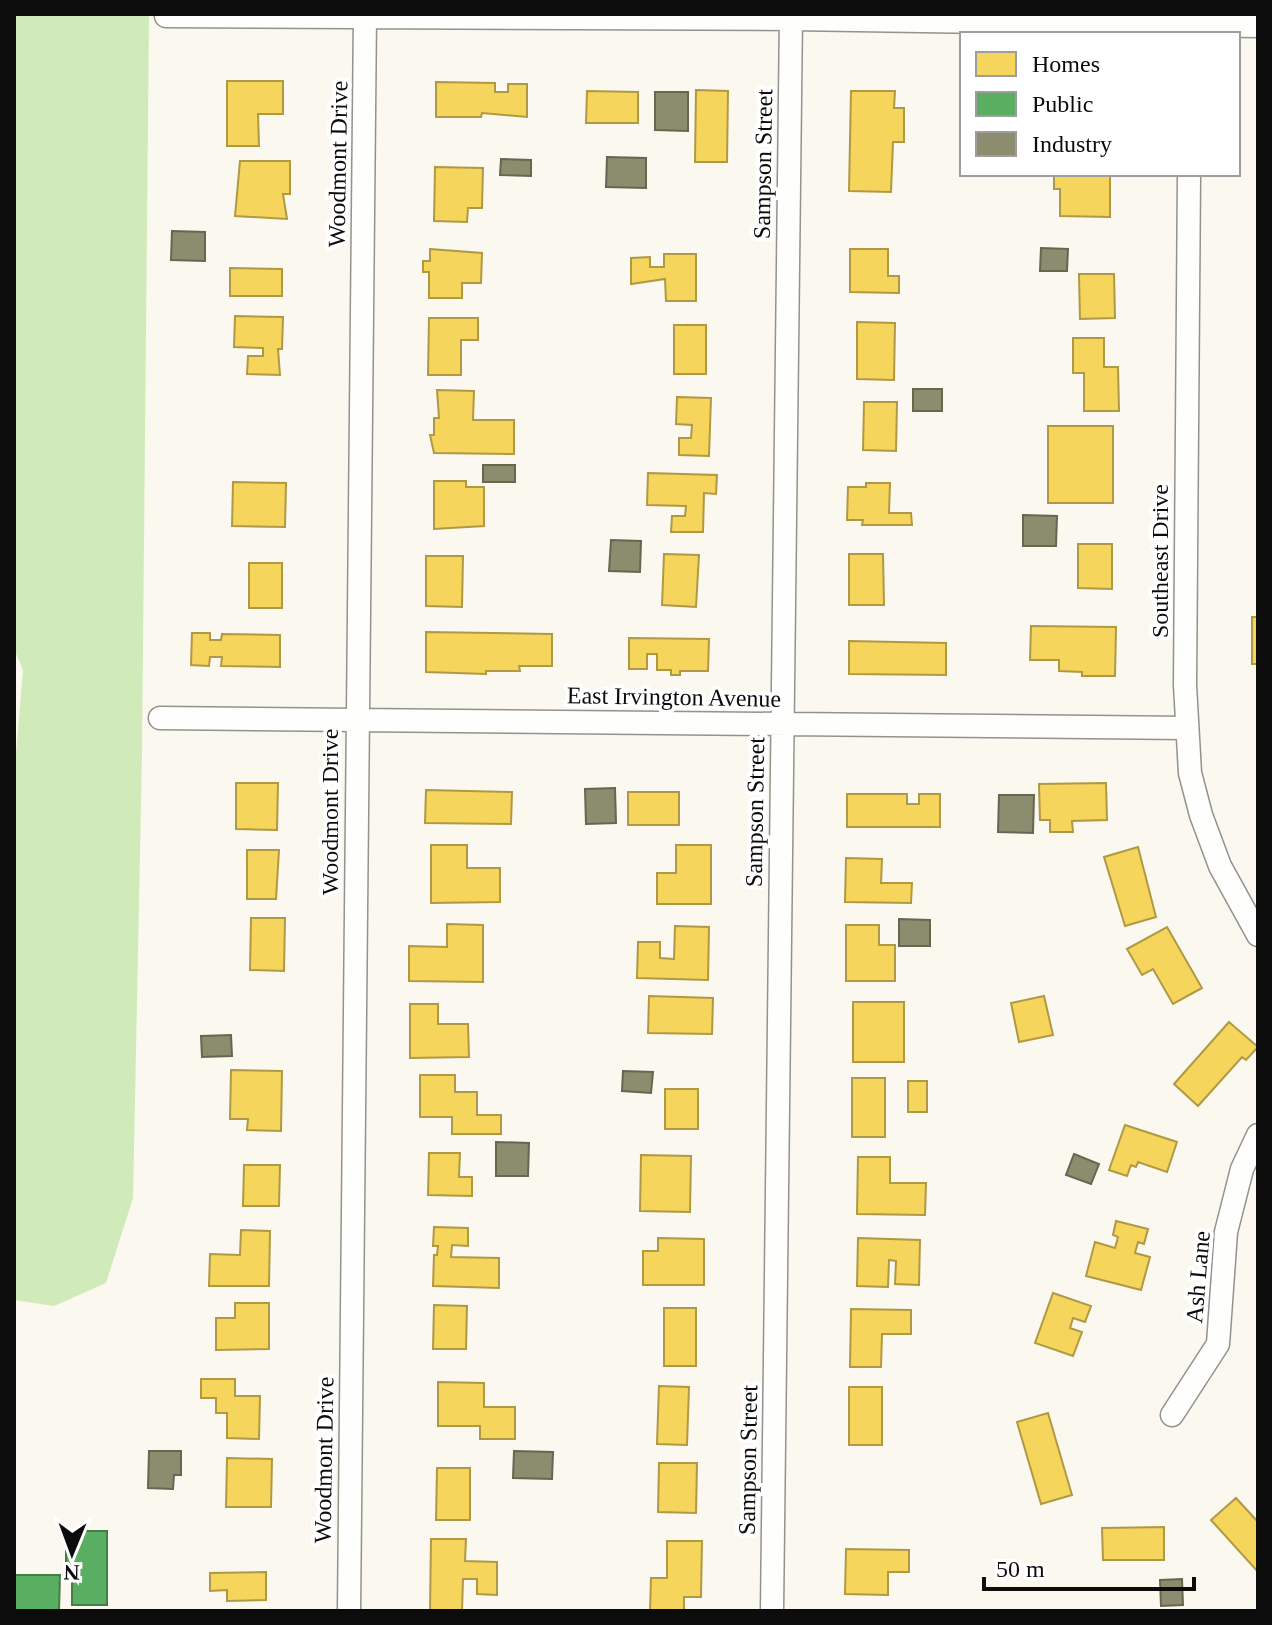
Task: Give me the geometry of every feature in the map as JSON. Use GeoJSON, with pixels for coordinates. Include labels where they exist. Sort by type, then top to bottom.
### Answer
{"type":"FeatureCollection","features":[{"type":"Feature","properties":{"kind":"street","name":"Woodmont Drive"},"geometry":{"type":"LineString","coordinates":[[349,1611],[365,15]]}},
{"type":"Feature","properties":{"kind":"street"},"geometry":{"type":"LineString","coordinates":[[166,16],[791,16],[1258,26]]}},
{"type":"Feature","properties":{"kind":"street","name":"Sampson Street"},"geometry":{"type":"LineString","coordinates":[[772,1611],[791,16]]}},
{"type":"Feature","properties":{"kind":"street","name":"Southeast Drive"},"geometry":{"type":"LineString","coordinates":[[1189,176],[1187,728],[1190,773],[1201,815],[1220,866],[1258,935]]}},
{"type":"Feature","properties":{"kind":"street","name":"East Irvington Avenue"},"geometry":{"type":"LineString","coordinates":[[160,718],[1187,728]]}},
{"type":"Feature","properties":{"kind":"street","name":"Ash Lane"},"geometry":{"type":"LineString","coordinates":[[1172,1415],[1218,1344],[1226,1232],[1242,1169],[1258,1135]]}},
{"type":"Feature","properties":{"kind":"green space"},"geometry":{"type":"Polygon","coordinates":[[[14,14],[149,14],[142,754],[133,1198],[106,1283],[54,1306],[14,1300],[14,776],[23,670],[14,649],[14,14]]]}},
{"type":"Feature","properties":{"kind":"building: Homes"},"geometry":{"type":"Polygon","coordinates":[[[227,81],[283,81],[283,114],[258,114],[259,146],[227,146],[227,81]]]}},
{"type":"Feature","properties":{"kind":"building: Homes"},"geometry":{"type":"Polygon","coordinates":[[[436,82],[495,83],[495,92],[508,92],[508,84],[527,84],[527,117],[482,113],[481,117],[436,117],[436,82]]]}},
{"type":"Feature","properties":{"kind":"building: Homes"},"geometry":{"type":"Polygon","coordinates":[[[696,90],[728,91],[727,162],[695,162],[696,90]]]}},
{"type":"Feature","properties":{"kind":"building: Homes"},"geometry":{"type":"Polygon","coordinates":[[[587,91],[638,92],[638,123],[586,123],[587,91]]]}},
{"type":"Feature","properties":{"kind":"building: Homes"},"geometry":{"type":"Polygon","coordinates":[[[851,91],[895,91],[894,108],[904,108],[904,142],[893,142],[891,192],[849,191],[851,91]]]}},
{"type":"Feature","properties":{"kind":"building: Homes"},"geometry":{"type":"Polygon","coordinates":[[[240,161],[290,161],[290,194],[283,194],[287,219],[235,216],[240,161]]]}},
{"type":"Feature","properties":{"kind":"building: Homes"},"geometry":{"type":"Polygon","coordinates":[[[435,167],[483,168],[482,208],[468,208],[467,222],[434,221],[435,167]]]}},
{"type":"Feature","properties":{"kind":"building: Homes"},"geometry":{"type":"Polygon","coordinates":[[[1054,176],[1110,176],[1110,217],[1060,216],[1060,189],[1054,189],[1054,176]]]}},
{"type":"Feature","properties":{"kind":"building: Homes"},"geometry":{"type":"Polygon","coordinates":[[[430,249],[482,253],[481,283],[462,283],[462,298],[429,298],[429,272],[423,272],[423,261],[430,261],[430,249]]]}},
{"type":"Feature","properties":{"kind":"building: Homes"},"geometry":{"type":"Polygon","coordinates":[[[850,249],[888,249],[888,276],[899,276],[899,293],[850,292],[850,249]]]}},
{"type":"Feature","properties":{"kind":"building: Homes"},"geometry":{"type":"Polygon","coordinates":[[[664,254],[696,254],[696,301],[666,301],[665,279],[631,284],[631,258],[650,257],[650,267],[664,267],[664,254]]]}},
{"type":"Feature","properties":{"kind":"building: Homes"},"geometry":{"type":"Polygon","coordinates":[[[230,268],[282,269],[282,296],[230,296],[230,268]]]}},
{"type":"Feature","properties":{"kind":"building: Homes"},"geometry":{"type":"Polygon","coordinates":[[[1079,274],[1114,274],[1115,318],[1080,319],[1079,274]]]}},
{"type":"Feature","properties":{"kind":"building: Homes"},"geometry":{"type":"Polygon","coordinates":[[[235,316],[283,317],[282,349],[278,349],[280,375],[247,374],[248,356],[263,356],[263,348],[234,347],[235,316]]]}},
{"type":"Feature","properties":{"kind":"building: Homes"},"geometry":{"type":"Polygon","coordinates":[[[429,318],[478,318],[478,340],[461,340],[461,375],[428,375],[429,318]]]}},
{"type":"Feature","properties":{"kind":"building: Homes"},"geometry":{"type":"Polygon","coordinates":[[[857,322],[895,323],[894,380],[857,379],[857,322]]]}},
{"type":"Feature","properties":{"kind":"building: Homes"},"geometry":{"type":"Polygon","coordinates":[[[674,325],[706,325],[706,374],[674,374],[674,325]]]}},
{"type":"Feature","properties":{"kind":"building: Homes"},"geometry":{"type":"Polygon","coordinates":[[[1073,338],[1104,338],[1104,367],[1118,367],[1119,411],[1084,411],[1084,373],[1073,373],[1073,338]]]}},
{"type":"Feature","properties":{"kind":"building: Homes"},"geometry":{"type":"Polygon","coordinates":[[[437,390],[474,391],[473,420],[514,420],[514,454],[434,453],[430,435],[434,435],[434,418],[439,418],[437,390]]]}},
{"type":"Feature","properties":{"kind":"building: Homes"},"geometry":{"type":"Polygon","coordinates":[[[677,397],[711,398],[709,456],[679,455],[679,438],[691,438],[692,425],[676,424],[677,397]]]}},
{"type":"Feature","properties":{"kind":"building: Homes"},"geometry":{"type":"Polygon","coordinates":[[[864,402],[897,402],[896,451],[863,450],[864,402]]]}},
{"type":"Feature","properties":{"kind":"building: Homes"},"geometry":{"type":"Polygon","coordinates":[[[1048,426],[1113,426],[1113,503],[1048,503],[1048,426]]]}},
{"type":"Feature","properties":{"kind":"building: Homes"},"geometry":{"type":"Polygon","coordinates":[[[648,473],[717,475],[716,494],[704,493],[703,532],[671,532],[672,516],[685,516],[686,506],[647,505],[648,473]]]}},
{"type":"Feature","properties":{"kind":"building: Homes"},"geometry":{"type":"Polygon","coordinates":[[[434,481],[466,481],[466,487],[484,487],[484,526],[434,529],[434,481]]]}},
{"type":"Feature","properties":{"kind":"building: Homes"},"geometry":{"type":"Polygon","coordinates":[[[233,482],[286,483],[285,527],[232,526],[233,482]]]}},
{"type":"Feature","properties":{"kind":"building: Homes"},"geometry":{"type":"Polygon","coordinates":[[[866,483],[890,483],[889,513],[911,513],[912,525],[862,525],[863,520],[847,520],[848,487],[866,487],[866,483]]]}},
{"type":"Feature","properties":{"kind":"building: Homes"},"geometry":{"type":"Polygon","coordinates":[[[1078,544],[1112,544],[1112,589],[1078,588],[1078,544]]]}},
{"type":"Feature","properties":{"kind":"building: Homes"},"geometry":{"type":"Polygon","coordinates":[[[664,554],[699,555],[696,607],[662,605],[664,554]]]}},
{"type":"Feature","properties":{"kind":"building: Homes"},"geometry":{"type":"Polygon","coordinates":[[[849,554],[883,554],[884,605],[849,605],[849,554]]]}},
{"type":"Feature","properties":{"kind":"building: Homes"},"geometry":{"type":"Polygon","coordinates":[[[426,556],[463,556],[462,607],[426,606],[426,556]]]}},
{"type":"Feature","properties":{"kind":"building: Homes"},"geometry":{"type":"Polygon","coordinates":[[[249,563],[282,563],[282,608],[249,608],[249,563]]]}},
{"type":"Feature","properties":{"kind":"building: Homes"},"geometry":{"type":"Polygon","coordinates":[[[1252,617],[1258,617],[1258,664],[1252,664],[1252,617]]]}},
{"type":"Feature","properties":{"kind":"building: Homes"},"geometry":{"type":"Polygon","coordinates":[[[1031,626],[1116,627],[1115,676],[1082,676],[1082,672],[1059,671],[1059,660],[1030,660],[1031,626]]]}},
{"type":"Feature","properties":{"kind":"building: Homes"},"geometry":{"type":"Polygon","coordinates":[[[426,632],[552,634],[552,666],[519,666],[520,671],[486,671],[486,674],[426,672],[426,632]]]}},
{"type":"Feature","properties":{"kind":"building: Homes"},"geometry":{"type":"Polygon","coordinates":[[[192,633],[210,633],[210,640],[221,640],[222,634],[280,635],[280,667],[221,666],[222,657],[210,657],[209,666],[191,665],[192,633]]]}},
{"type":"Feature","properties":{"kind":"building: Homes"},"geometry":{"type":"Polygon","coordinates":[[[629,638],[709,639],[708,671],[680,671],[680,675],[671,675],[671,670],[657,670],[657,654],[647,654],[647,669],[629,669],[629,638]]]}},
{"type":"Feature","properties":{"kind":"building: Homes"},"geometry":{"type":"Polygon","coordinates":[[[849,641],[946,643],[946,675],[849,674],[849,641]]]}},
{"type":"Feature","properties":{"kind":"building: Homes"},"geometry":{"type":"Polygon","coordinates":[[[236,783],[278,783],[277,830],[236,829],[236,783]]]}},
{"type":"Feature","properties":{"kind":"building: Homes"},"geometry":{"type":"Polygon","coordinates":[[[1106,783],[1107,820],[1072,821],[1073,832],[1050,832],[1050,820],[1040,820],[1039,784],[1106,783]]]}},
{"type":"Feature","properties":{"kind":"building: Homes"},"geometry":{"type":"Polygon","coordinates":[[[426,790],[512,792],[511,824],[425,823],[426,790]]]}},
{"type":"Feature","properties":{"kind":"building: Homes"},"geometry":{"type":"Polygon","coordinates":[[[628,792],[679,792],[679,825],[628,825],[628,792]]]}},
{"type":"Feature","properties":{"kind":"building: Homes"},"geometry":{"type":"Polygon","coordinates":[[[847,794],[907,794],[907,804],[919,804],[919,794],[940,794],[940,827],[847,827],[847,794]]]}},
{"type":"Feature","properties":{"kind":"building: Homes"},"geometry":{"type":"Polygon","coordinates":[[[431,845],[467,845],[467,868],[500,868],[500,902],[431,903],[431,845]]]}},
{"type":"Feature","properties":{"kind":"building: Homes"},"geometry":{"type":"Polygon","coordinates":[[[676,845],[711,845],[711,904],[657,904],[657,873],[676,873],[676,845]]]}},
{"type":"Feature","properties":{"kind":"building: Homes"},"geometry":{"type":"Polygon","coordinates":[[[1138,847],[1156,917],[1125,926],[1104,857],[1138,847]]]}},
{"type":"Feature","properties":{"kind":"building: Homes"},"geometry":{"type":"Polygon","coordinates":[[[247,850],[279,850],[276,899],[247,899],[247,850]]]}},
{"type":"Feature","properties":{"kind":"building: Homes"},"geometry":{"type":"Polygon","coordinates":[[[846,858],[882,859],[881,883],[912,883],[911,903],[845,902],[846,858]]]}},
{"type":"Feature","properties":{"kind":"building: Homes"},"geometry":{"type":"Polygon","coordinates":[[[251,918],[285,918],[284,971],[250,970],[251,918]]]}},
{"type":"Feature","properties":{"kind":"building: Homes"},"geometry":{"type":"Polygon","coordinates":[[[447,924],[483,925],[483,982],[409,981],[409,946],[447,947],[447,924]]]}},
{"type":"Feature","properties":{"kind":"building: Homes"},"geometry":{"type":"Polygon","coordinates":[[[846,925],[879,925],[879,945],[895,945],[895,981],[846,981],[846,925]]]}},
{"type":"Feature","properties":{"kind":"building: Homes"},"geometry":{"type":"Polygon","coordinates":[[[675,926],[709,927],[708,980],[637,978],[638,942],[660,942],[660,958],[674,959],[675,926]]]}},
{"type":"Feature","properties":{"kind":"building: Homes"},"geometry":{"type":"Polygon","coordinates":[[[1167,927],[1202,988],[1173,1004],[1153,969],[1142,975],[1127,949],[1167,927]]]}},
{"type":"Feature","properties":{"kind":"building: Homes"},"geometry":{"type":"Polygon","coordinates":[[[649,996],[713,998],[712,1034],[648,1033],[649,996]]]}},
{"type":"Feature","properties":{"kind":"building: Homes"},"geometry":{"type":"Polygon","coordinates":[[[1044,996],[1053,1035],[1019,1042],[1011,1003],[1044,996]]]}},
{"type":"Feature","properties":{"kind":"building: Homes"},"geometry":{"type":"Polygon","coordinates":[[[853,1002],[904,1002],[904,1062],[853,1062],[853,1002]]]}},
{"type":"Feature","properties":{"kind":"building: Homes"},"geometry":{"type":"Polygon","coordinates":[[[410,1004],[438,1004],[438,1024],[468,1024],[469,1057],[410,1058],[410,1004]]]}},
{"type":"Feature","properties":{"kind":"building: Homes"},"geometry":{"type":"Polygon","coordinates":[[[1229,1022],[1258,1047],[1246,1060],[1242,1057],[1198,1106],[1174,1084],[1229,1022]]]}},
{"type":"Feature","properties":{"kind":"building: Homes"},"geometry":{"type":"Polygon","coordinates":[[[231,1070],[282,1071],[281,1131],[247,1130],[248,1119],[230,1119],[231,1070]]]}},
{"type":"Feature","properties":{"kind":"building: Homes"},"geometry":{"type":"Polygon","coordinates":[[[420,1075],[455,1075],[455,1092],[477,1092],[477,1115],[501,1115],[501,1134],[452,1134],[452,1117],[420,1117],[420,1075]]]}},
{"type":"Feature","properties":{"kind":"building: Homes"},"geometry":{"type":"Polygon","coordinates":[[[852,1078],[885,1078],[885,1137],[852,1137],[852,1078]]]}},
{"type":"Feature","properties":{"kind":"building: Homes"},"geometry":{"type":"Polygon","coordinates":[[[908,1081],[927,1081],[927,1112],[908,1112],[908,1081]]]}},
{"type":"Feature","properties":{"kind":"building: Homes"},"geometry":{"type":"Polygon","coordinates":[[[665,1089],[698,1089],[698,1129],[665,1129],[665,1089]]]}},
{"type":"Feature","properties":{"kind":"building: Homes"},"geometry":{"type":"Polygon","coordinates":[[[1125,1125],[1177,1142],[1167,1172],[1138,1162],[1136,1167],[1131,1165],[1127,1176],[1109,1170],[1125,1125]]]}},
{"type":"Feature","properties":{"kind":"building: Homes"},"geometry":{"type":"Polygon","coordinates":[[[429,1153],[460,1153],[459,1177],[472,1177],[472,1196],[428,1195],[429,1153]]]}},
{"type":"Feature","properties":{"kind":"building: Homes"},"geometry":{"type":"Polygon","coordinates":[[[641,1155],[691,1156],[690,1212],[640,1211],[641,1155]]]}},
{"type":"Feature","properties":{"kind":"building: Homes"},"geometry":{"type":"Polygon","coordinates":[[[858,1157],[890,1157],[890,1183],[926,1183],[925,1215],[857,1214],[858,1157]]]}},
{"type":"Feature","properties":{"kind":"building: Homes"},"geometry":{"type":"Polygon","coordinates":[[[244,1165],[280,1165],[279,1206],[243,1206],[244,1165]]]}},
{"type":"Feature","properties":{"kind":"building: Homes"},"geometry":{"type":"Polygon","coordinates":[[[1116,1221],[1148,1229],[1144,1244],[1138,1242],[1135,1253],[1150,1257],[1141,1290],[1086,1276],[1095,1242],[1115,1248],[1118,1237],[1113,1235],[1116,1221]]]}},
{"type":"Feature","properties":{"kind":"building: Homes"},"geometry":{"type":"Polygon","coordinates":[[[434,1227],[468,1228],[468,1246],[452,1245],[451,1257],[499,1258],[499,1288],[433,1286],[434,1255],[437,1255],[438,1246],[433,1246],[434,1227]]]}},
{"type":"Feature","properties":{"kind":"building: Homes"},"geometry":{"type":"Polygon","coordinates":[[[241,1230],[270,1231],[269,1286],[209,1286],[210,1254],[240,1255],[241,1230]]]}},
{"type":"Feature","properties":{"kind":"building: Homes"},"geometry":{"type":"Polygon","coordinates":[[[658,1238],[704,1239],[704,1285],[643,1285],[643,1251],[658,1251],[658,1238]]]}},
{"type":"Feature","properties":{"kind":"building: Homes"},"geometry":{"type":"Polygon","coordinates":[[[858,1238],[920,1240],[919,1285],[895,1284],[896,1261],[889,1260],[888,1287],[857,1286],[858,1238]]]}},
{"type":"Feature","properties":{"kind":"building: Homes"},"geometry":{"type":"Polygon","coordinates":[[[1053,1293],[1091,1306],[1085,1322],[1073,1318],[1070,1328],[1082,1332],[1073,1356],[1035,1343],[1053,1293]]]}},
{"type":"Feature","properties":{"kind":"building: Homes"},"geometry":{"type":"Polygon","coordinates":[[[235,1303],[269,1303],[269,1349],[216,1350],[216,1318],[235,1318],[235,1303]]]}},
{"type":"Feature","properties":{"kind":"building: Homes"},"geometry":{"type":"Polygon","coordinates":[[[434,1305],[467,1306],[466,1349],[433,1349],[434,1305]]]}},
{"type":"Feature","properties":{"kind":"building: Homes"},"geometry":{"type":"Polygon","coordinates":[[[664,1308],[696,1308],[696,1366],[664,1366],[664,1308]]]}},
{"type":"Feature","properties":{"kind":"building: Homes"},"geometry":{"type":"Polygon","coordinates":[[[851,1309],[911,1310],[911,1334],[882,1334],[881,1367],[850,1367],[851,1309]]]}},
{"type":"Feature","properties":{"kind":"building: Homes"},"geometry":{"type":"Polygon","coordinates":[[[201,1379],[235,1379],[235,1396],[260,1396],[259,1439],[227,1438],[227,1413],[216,1413],[216,1398],[201,1398],[201,1379]]]}},
{"type":"Feature","properties":{"kind":"building: Homes"},"geometry":{"type":"Polygon","coordinates":[[[438,1382],[484,1383],[484,1407],[515,1407],[515,1439],[480,1439],[480,1426],[438,1426],[438,1382]]]}},
{"type":"Feature","properties":{"kind":"building: Homes"},"geometry":{"type":"Polygon","coordinates":[[[659,1386],[689,1387],[687,1445],[657,1444],[659,1386]]]}},
{"type":"Feature","properties":{"kind":"building: Homes"},"geometry":{"type":"Polygon","coordinates":[[[849,1387],[882,1387],[882,1445],[849,1445],[849,1387]]]}},
{"type":"Feature","properties":{"kind":"building: Homes"},"geometry":{"type":"Polygon","coordinates":[[[1048,1413],[1072,1495],[1041,1504],[1017,1422],[1048,1413]]]}},
{"type":"Feature","properties":{"kind":"building: Homes"},"geometry":{"type":"Polygon","coordinates":[[[227,1458],[272,1459],[271,1507],[226,1507],[227,1458]]]}},
{"type":"Feature","properties":{"kind":"building: Homes"},"geometry":{"type":"Polygon","coordinates":[[[659,1463],[697,1463],[696,1513],[658,1512],[659,1463]]]}},
{"type":"Feature","properties":{"kind":"building: Homes"},"geometry":{"type":"Polygon","coordinates":[[[437,1468],[470,1468],[470,1520],[436,1520],[437,1468]]]}},
{"type":"Feature","properties":{"kind":"building: Homes"},"geometry":{"type":"Polygon","coordinates":[[[1236,1498],[1258,1522],[1258,1572],[1211,1520],[1236,1498]]]}},
{"type":"Feature","properties":{"kind":"building: Homes"},"geometry":{"type":"Polygon","coordinates":[[[1164,1527],[1164,1560],[1103,1560],[1102,1528],[1164,1527]]]}},
{"type":"Feature","properties":{"kind":"building: Homes"},"geometry":{"type":"Polygon","coordinates":[[[431,1539],[466,1539],[465,1561],[497,1562],[497,1595],[477,1594],[477,1579],[463,1579],[462,1611],[430,1611],[431,1539]]]}},
{"type":"Feature","properties":{"kind":"building: Homes"},"geometry":{"type":"Polygon","coordinates":[[[667,1541],[702,1541],[701,1597],[684,1597],[684,1611],[650,1611],[651,1578],[667,1578],[667,1541]]]}},
{"type":"Feature","properties":{"kind":"building: Homes"},"geometry":{"type":"Polygon","coordinates":[[[846,1549],[909,1550],[909,1572],[888,1572],[888,1595],[845,1594],[846,1549]]]}},
{"type":"Feature","properties":{"kind":"building: Homes"},"geometry":{"type":"Polygon","coordinates":[[[266,1572],[266,1600],[227,1601],[227,1590],[210,1591],[210,1573],[266,1572]]]}},
{"type":"Feature","properties":{"kind":"building: Public"},"geometry":{"type":"Polygon","coordinates":[[[66,1531],[107,1531],[107,1605],[72,1605],[72,1567],[66,1567],[66,1531]]]}},
{"type":"Feature","properties":{"kind":"building: Public"},"geometry":{"type":"Polygon","coordinates":[[[14,1575],[60,1575],[59,1611],[14,1611],[14,1575]]]}},
{"type":"Feature","properties":{"kind":"building: Industry"},"geometry":{"type":"Polygon","coordinates":[[[655,92],[688,92],[688,131],[655,130],[655,92]]]}},
{"type":"Feature","properties":{"kind":"building: Industry"},"geometry":{"type":"Polygon","coordinates":[[[607,157],[646,158],[646,188],[606,187],[607,157]]]}},
{"type":"Feature","properties":{"kind":"building: Industry"},"geometry":{"type":"Polygon","coordinates":[[[501,159],[531,160],[531,176],[500,175],[501,159]]]}},
{"type":"Feature","properties":{"kind":"building: Industry"},"geometry":{"type":"Polygon","coordinates":[[[172,231],[205,232],[205,261],[171,260],[172,231]]]}},
{"type":"Feature","properties":{"kind":"building: Industry"},"geometry":{"type":"Polygon","coordinates":[[[1041,248],[1068,249],[1067,271],[1040,271],[1041,248]]]}},
{"type":"Feature","properties":{"kind":"building: Industry"},"geometry":{"type":"Polygon","coordinates":[[[913,389],[942,389],[942,411],[913,411],[913,389]]]}},
{"type":"Feature","properties":{"kind":"building: Industry"},"geometry":{"type":"Polygon","coordinates":[[[483,465],[515,465],[515,482],[483,482],[483,465]]]}},
{"type":"Feature","properties":{"kind":"building: Industry"},"geometry":{"type":"Polygon","coordinates":[[[1023,515],[1057,516],[1056,546],[1023,546],[1023,515]]]}},
{"type":"Feature","properties":{"kind":"building: Industry"},"geometry":{"type":"Polygon","coordinates":[[[611,540],[641,541],[640,572],[609,571],[611,540]]]}},
{"type":"Feature","properties":{"kind":"building: Industry"},"geometry":{"type":"Polygon","coordinates":[[[615,788],[616,823],[586,824],[585,789],[615,788]]]}},
{"type":"Feature","properties":{"kind":"building: Industry"},"geometry":{"type":"Polygon","coordinates":[[[999,795],[1034,795],[1033,833],[998,832],[999,795]]]}},
{"type":"Feature","properties":{"kind":"building: Industry"},"geometry":{"type":"Polygon","coordinates":[[[899,919],[930,920],[930,946],[899,946],[899,919]]]}},
{"type":"Feature","properties":{"kind":"building: Industry"},"geometry":{"type":"Polygon","coordinates":[[[231,1035],[232,1056],[202,1057],[201,1036],[231,1035]]]}},
{"type":"Feature","properties":{"kind":"building: Industry"},"geometry":{"type":"Polygon","coordinates":[[[623,1071],[653,1072],[651,1093],[622,1091],[623,1071]]]}},
{"type":"Feature","properties":{"kind":"building: Industry"},"geometry":{"type":"Polygon","coordinates":[[[496,1142],[529,1143],[528,1176],[496,1176],[496,1142]]]}},
{"type":"Feature","properties":{"kind":"building: Industry"},"geometry":{"type":"Polygon","coordinates":[[[1074,1154],[1099,1164],[1091,1184],[1066,1175],[1074,1154]]]}},
{"type":"Feature","properties":{"kind":"building: Industry"},"geometry":{"type":"Polygon","coordinates":[[[149,1451],[181,1451],[181,1475],[174,1475],[173,1489],[148,1488],[149,1451]]]}},
{"type":"Feature","properties":{"kind":"building: Industry"},"geometry":{"type":"Polygon","coordinates":[[[514,1451],[553,1452],[552,1479],[513,1478],[514,1451]]]}},
{"type":"Feature","properties":{"kind":"building: Industry"},"geometry":{"type":"Polygon","coordinates":[[[1182,1579],[1183,1605],[1161,1606],[1160,1580],[1182,1579]]]}}]}
